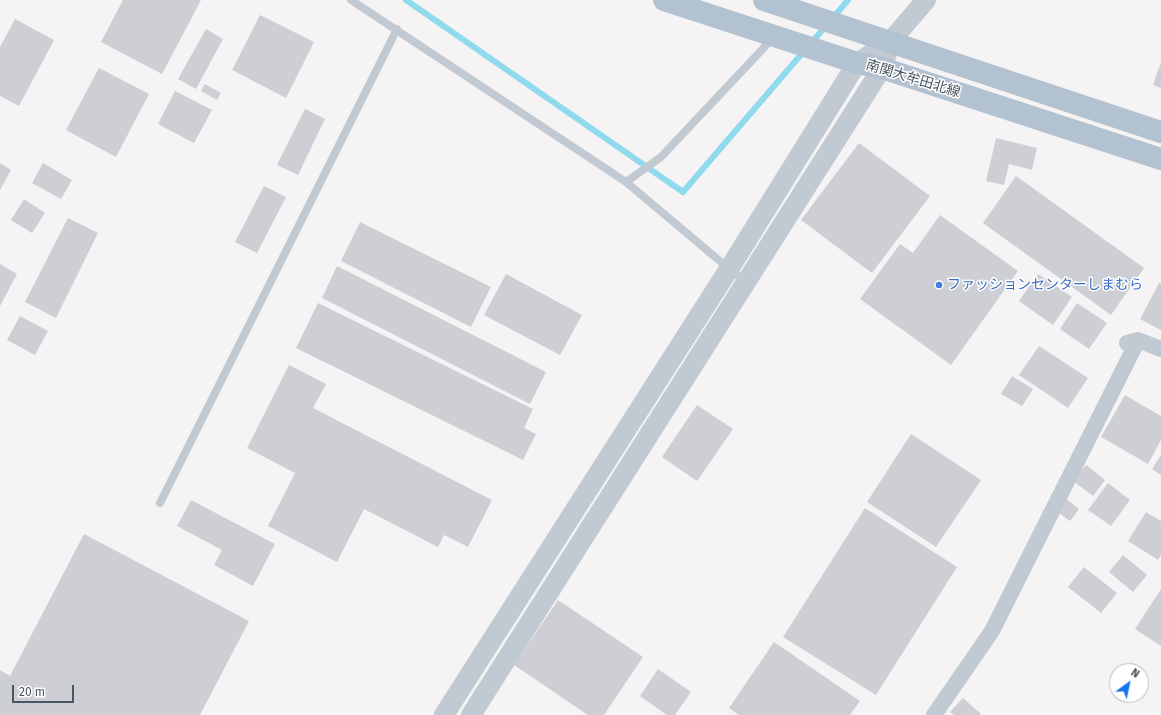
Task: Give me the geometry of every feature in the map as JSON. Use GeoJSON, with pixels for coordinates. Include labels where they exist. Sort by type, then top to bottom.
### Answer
{"type":"FeatureCollection","features":[{"type":"Feature","properties":{"kind":"main road","name":"南関大牟田北線"},"geometry":{"type":"LineString","coordinates":[[664,0],[857,63],[882,68],[1161,159]]}},
{"type":"Feature","properties":{"kind":"main road","name":"南関大牟田北線"},"geometry":{"type":"LineString","coordinates":[[764,0],[1161,132]]}},
{"type":"Feature","properties":{"kind":"street"},"geometry":{"type":"LineString","coordinates":[[444,715],[729,269],[857,63],[890,42],[926,0]]}},
{"type":"Feature","properties":{"kind":"street"},"geometry":{"type":"LineString","coordinates":[[471,715],[882,68],[890,42]]}},
{"type":"Feature","properties":{"kind":"street"},"geometry":{"type":"LineString","coordinates":[[934,715],[992,631],[1132,342],[1161,349]]}},
{"type":"Feature","properties":{"kind":"lane"},"geometry":{"type":"LineString","coordinates":[[351,0],[397,29],[626,182],[746,283]]}},
{"type":"Feature","properties":{"kind":"lane"},"geometry":{"type":"LineString","coordinates":[[160,503],[397,29]]}},
{"type":"Feature","properties":{"kind":"lane"},"geometry":{"type":"LineString","coordinates":[[626,182],[661,157],[775,36]]}},
{"type":"Feature","properties":{"kind":"building"},"geometry":{"type":"Polygon","coordinates":[[[123,0],[201,0],[162,74],[101,42],[123,0]]]}},
{"type":"Feature","properties":{"kind":"building"},"geometry":{"type":"Polygon","coordinates":[[[260,15],[314,42],[286,98],[232,70],[260,15]]]}},
{"type":"Feature","properties":{"kind":"building"},"geometry":{"type":"Polygon","coordinates":[[[15,19],[54,40],[19,106],[0,96],[0,47],[15,19]]]}},
{"type":"Feature","properties":{"kind":"building"},"geometry":{"type":"Polygon","coordinates":[[[206,29],[223,39],[196,89],[178,79],[206,29]]]}},
{"type":"Feature","properties":{"kind":"building"},"geometry":{"type":"Polygon","coordinates":[[[1161,62],[1161,88],[1153,85],[1161,62]]]}},
{"type":"Feature","properties":{"kind":"building"},"geometry":{"type":"Polygon","coordinates":[[[99,68],[149,94],[116,157],[66,130],[99,68]]]}},
{"type":"Feature","properties":{"kind":"building"},"geometry":{"type":"Polygon","coordinates":[[[205,84],[221,93],[217,100],[201,91],[205,84]]]}},
{"type":"Feature","properties":{"kind":"building"},"geometry":{"type":"Polygon","coordinates":[[[175,91],[212,110],[194,143],[158,124],[175,91]]]}},
{"type":"Feature","properties":{"kind":"building"},"geometry":{"type":"Polygon","coordinates":[[[305,109],[325,119],[298,175],[277,165],[305,109]]]}},
{"type":"Feature","properties":{"kind":"building"},"geometry":{"type":"Polygon","coordinates":[[[996,138],[1037,148],[1032,170],[1009,164],[1004,185],[986,181],[996,138]]]}},
{"type":"Feature","properties":{"kind":"building"},"geometry":{"type":"Polygon","coordinates":[[[859,143],[930,196],[872,273],[801,220],[859,143]]]}},
{"type":"Feature","properties":{"kind":"building"},"geometry":{"type":"Polygon","coordinates":[[[0,163],[11,170],[0,190],[0,163]]]}},
{"type":"Feature","properties":{"kind":"building"},"geometry":{"type":"Polygon","coordinates":[[[43,163],[72,180],[61,199],[32,183],[43,163]]]}},
{"type":"Feature","properties":{"kind":"building"},"geometry":{"type":"Polygon","coordinates":[[[1016,176],[1144,268],[1111,315],[983,223],[1016,176]]]}},
{"type":"Feature","properties":{"kind":"building"},"geometry":{"type":"Polygon","coordinates":[[[264,186],[286,197],[257,253],[235,242],[264,186]]]}},
{"type":"Feature","properties":{"kind":"building"},"geometry":{"type":"Polygon","coordinates":[[[24,199],[45,213],[32,233],[11,220],[24,199]]]}},
{"type":"Feature","properties":{"kind":"building","name":"ファッションセンターしまむら"},"geometry":{"type":"Polygon","coordinates":[[[940,215],[1018,271],[951,365],[860,299],[900,244],[913,253],[940,215]]]}},
{"type":"Feature","properties":{"kind":"building"},"geometry":{"type":"Polygon","coordinates":[[[68,218],[98,233],[56,318],[25,302],[68,218]]]}},
{"type":"Feature","properties":{"kind":"building"},"geometry":{"type":"Polygon","coordinates":[[[360,222],[491,287],[471,327],[341,261],[360,222]]]}},
{"type":"Feature","properties":{"kind":"building"},"geometry":{"type":"Polygon","coordinates":[[[0,264],[17,274],[0,306],[0,264]]]}},
{"type":"Feature","properties":{"kind":"building"},"geometry":{"type":"Polygon","coordinates":[[[337,266],[546,372],[530,404],[322,298],[337,266]]]}},
{"type":"Feature","properties":{"kind":"building"},"geometry":{"type":"Polygon","coordinates":[[[506,274],[582,315],[560,355],[484,315],[506,274]]]}},
{"type":"Feature","properties":{"kind":"building"},"geometry":{"type":"Polygon","coordinates":[[[1038,274],[1072,297],[1053,325],[1019,301],[1038,274]]]}},
{"type":"Feature","properties":{"kind":"building"},"geometry":{"type":"Polygon","coordinates":[[[1159,283],[1161,284],[1161,330],[1140,319],[1159,283]]]}},
{"type":"Feature","properties":{"kind":"building"},"geometry":{"type":"Polygon","coordinates":[[[318,303],[533,409],[524,428],[536,434],[523,460],[296,348],[318,303]]]}},
{"type":"Feature","properties":{"kind":"building"},"geometry":{"type":"Polygon","coordinates":[[[1077,303],[1107,323],[1089,349],[1060,329],[1077,303]]]}},
{"type":"Feature","properties":{"kind":"building"},"geometry":{"type":"Polygon","coordinates":[[[20,316],[48,331],[35,355],[7,340],[20,316]]]}},
{"type":"Feature","properties":{"kind":"building"},"geometry":{"type":"Polygon","coordinates":[[[1039,346],[1088,378],[1068,408],[1019,375],[1039,346]]]}},
{"type":"Feature","properties":{"kind":"building"},"geometry":{"type":"Polygon","coordinates":[[[289,365],[326,384],[313,408],[492,500],[468,547],[444,535],[438,547],[364,509],[337,562],[268,526],[295,473],[247,448],[289,365]]]}},
{"type":"Feature","properties":{"kind":"building"},"geometry":{"type":"Polygon","coordinates":[[[1012,376],[1033,389],[1022,406],[1001,394],[1012,376]]]}},
{"type":"Feature","properties":{"kind":"building"},"geometry":{"type":"Polygon","coordinates":[[[1125,395],[1161,416],[1161,440],[1148,464],[1101,437],[1125,395]]]}},
{"type":"Feature","properties":{"kind":"building"},"geometry":{"type":"Polygon","coordinates":[[[697,405],[733,429],[697,481],[662,457],[697,405]]]}},
{"type":"Feature","properties":{"kind":"building"},"geometry":{"type":"Polygon","coordinates":[[[911,434],[981,480],[936,547],[867,502],[911,434]]]}},
{"type":"Feature","properties":{"kind":"building"},"geometry":{"type":"Polygon","coordinates":[[[1161,455],[1161,475],[1152,469],[1161,455]]]}},
{"type":"Feature","properties":{"kind":"building"},"geometry":{"type":"Polygon","coordinates":[[[1086,465],[1105,480],[1093,496],[1073,481],[1086,465]]]}},
{"type":"Feature","properties":{"kind":"building"},"geometry":{"type":"Polygon","coordinates":[[[1108,483],[1130,500],[1111,526],[1088,510],[1108,483]]]}},
{"type":"Feature","properties":{"kind":"building"},"geometry":{"type":"Polygon","coordinates":[[[1065,498],[1079,509],[1070,521],[1056,511],[1065,498]]]}},
{"type":"Feature","properties":{"kind":"building"},"geometry":{"type":"Polygon","coordinates":[[[191,500],[275,544],[253,586],[214,565],[222,550],[177,526],[191,500]]]}},
{"type":"Feature","properties":{"kind":"building"},"geometry":{"type":"Polygon","coordinates":[[[865,508],[957,567],[876,695],[783,637],[865,508]]]}},
{"type":"Feature","properties":{"kind":"building"},"geometry":{"type":"Polygon","coordinates":[[[1146,512],[1161,521],[1161,555],[1158,560],[1128,541],[1146,512]]]}},
{"type":"Feature","properties":{"kind":"building"},"geometry":{"type":"Polygon","coordinates":[[[84,534],[249,621],[200,715],[0,715],[0,670],[10,676],[84,534]]]}},
{"type":"Feature","properties":{"kind":"building"},"geometry":{"type":"Polygon","coordinates":[[[1123,555],[1147,575],[1133,592],[1109,572],[1123,555]]]}},
{"type":"Feature","properties":{"kind":"building"},"geometry":{"type":"Polygon","coordinates":[[[1084,567],[1117,593],[1101,613],[1068,587],[1084,567]]]}},
{"type":"Feature","properties":{"kind":"building"},"geometry":{"type":"Polygon","coordinates":[[[1161,589],[1161,646],[1135,629],[1161,589]]]}},
{"type":"Feature","properties":{"kind":"building"},"geometry":{"type":"Polygon","coordinates":[[[558,600],[643,657],[604,715],[588,715],[514,665],[558,600]]]}},
{"type":"Feature","properties":{"kind":"building"},"geometry":{"type":"Polygon","coordinates":[[[774,642],[860,701],[850,715],[739,715],[729,708],[774,642]]]}},
{"type":"Feature","properties":{"kind":"building"},"geometry":{"type":"Polygon","coordinates":[[[658,669],[691,692],[675,715],[667,715],[640,696],[658,669]]]}},
{"type":"Feature","properties":{"kind":"building"},"geometry":{"type":"Polygon","coordinates":[[[963,698],[981,714],[954,715],[950,712],[963,698]]]}},
{"type":"Feature","properties":{"kind":"waterway"},"geometry":{"type":"LineString","coordinates":[[406,0],[683,192],[805,50]]}},
{"type":"Feature","properties":{"kind":"waterway"},"geometry":{"type":"LineString","coordinates":[[832,19],[848,0]]}},
{"type":"Feature","properties":{"kind":"waterway"},"geometry":{"type":"LineString","coordinates":[[811,43],[826,26]]}},
{"type":"Feature","properties":{"kind":"place","name":"ファッションセンターしまむら"},"geometry":{"type":"Point","coordinates":[939,285]}}]}
